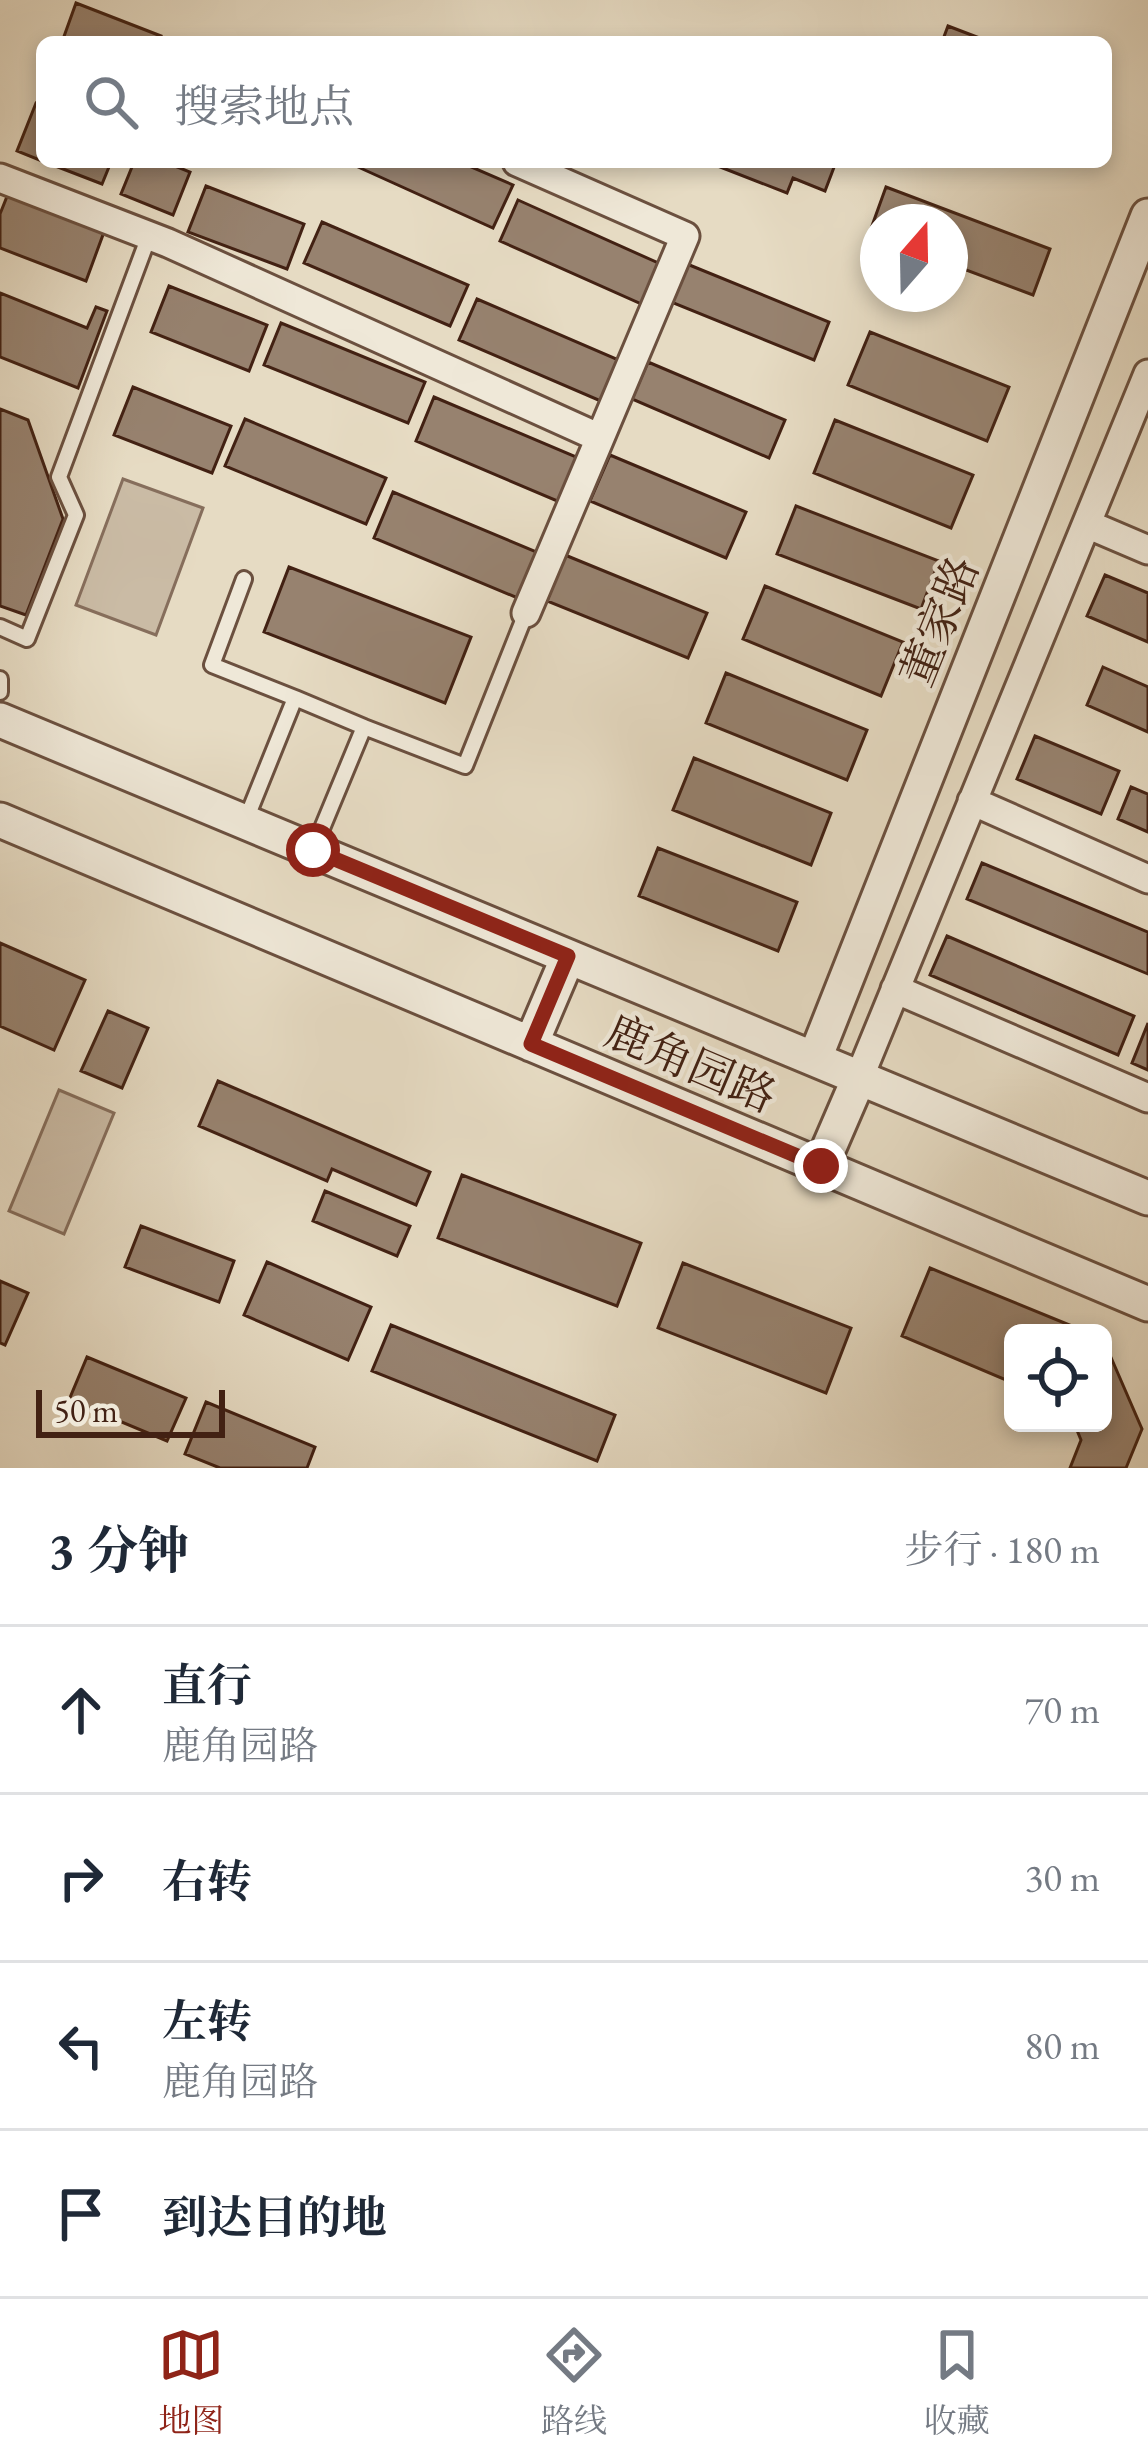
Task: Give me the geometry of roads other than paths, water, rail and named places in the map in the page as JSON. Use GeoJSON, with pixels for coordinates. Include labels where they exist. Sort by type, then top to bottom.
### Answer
{"type":"FeatureCollection","features":[{"type":"Feature","properties":{"kind":"street"},"geometry":{"type":"LineString","coordinates":[[526,614],[685,236],[531,168]]}},
{"type":"Feature","properties":{"kind":"street"},"geometry":{"type":"LineString","coordinates":[[0,178],[148,236],[599,438]]}},
{"type":"Feature","properties":{"kind":"street","name":"董家路"},"geometry":{"type":"LineString","coordinates":[[814,1058],[1148,216]]}},
{"type":"Feature","properties":{"kind":"street"},"geometry":{"type":"LineString","coordinates":[[821,1166],[1148,374]]}},
{"type":"Feature","properties":{"kind":"street"},"geometry":{"type":"LineString","coordinates":[[1087,524],[1148,550]]}},
{"type":"Feature","properties":{"kind":"street","name":"鹿角园路"},"geometry":{"type":"LineString","coordinates":[[0,720],[1148,1198]]}},
{"type":"Feature","properties":{"kind":"street"},"geometry":{"type":"LineString","coordinates":[[972,801],[1148,879]]}},
{"type":"Feature","properties":{"kind":"street","name":"鹿角园路"},"geometry":{"type":"LineString","coordinates":[[0,820],[1148,1304]]}},
{"type":"Feature","properties":{"kind":"street"},"geometry":{"type":"LineString","coordinates":[[531,1044],[568,956]]}},
{"type":"Feature","properties":{"kind":"street"},"geometry":{"type":"LineString","coordinates":[[896,989],[1148,1098]]}},
{"type":"Feature","properties":{"kind":"lane"},"geometry":{"type":"LineString","coordinates":[[0,626],[27,639],[76,515],[59,477],[148,236]]}},
{"type":"Feature","properties":{"kind":"lane"},"geometry":{"type":"LineString","coordinates":[[244,579],[212,665],[465,766],[526,614]]}},
{"type":"Feature","properties":{"kind":"lane"},"geometry":{"type":"LineString","coordinates":[[0,679],[0,692]]}},
{"type":"Feature","properties":{"kind":"lane"},"geometry":{"type":"LineString","coordinates":[[245,822],[295,698]]}},
{"type":"Feature","properties":{"kind":"lane"},"geometry":{"type":"LineString","coordinates":[[313,850],[364,727]]}}]}
